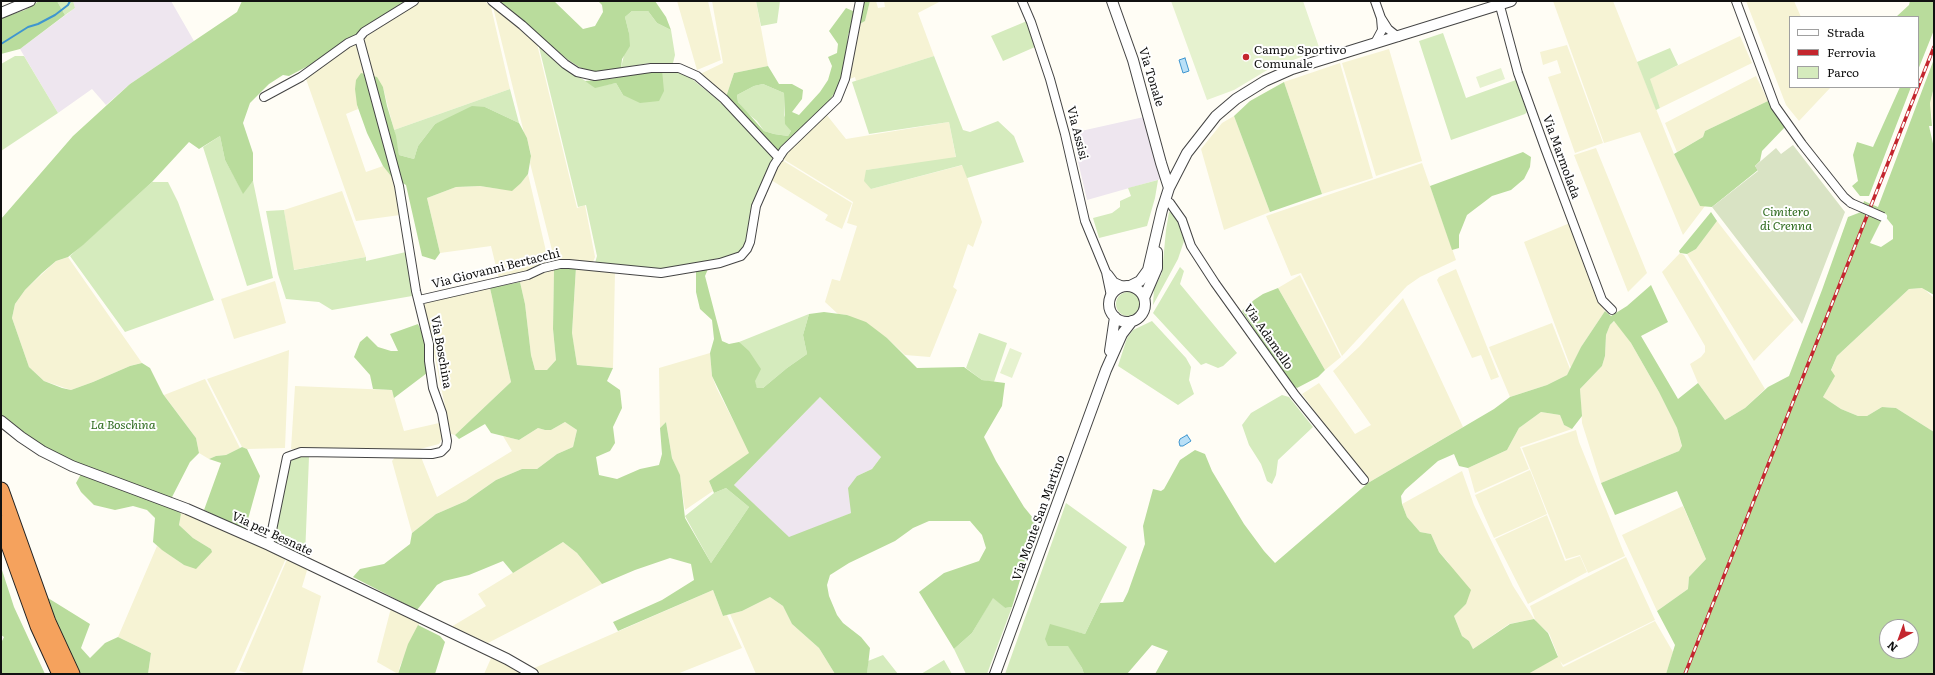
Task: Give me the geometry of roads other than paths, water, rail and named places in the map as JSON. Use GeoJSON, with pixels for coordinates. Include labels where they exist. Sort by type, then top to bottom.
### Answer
{"type":"FeatureCollection","features":[{"type":"Feature","properties":{"kind":"highway"},"geometry":{"type":"LineString","coordinates":[[1,490],[48,622],[72,674]]}},
{"type":"Feature","properties":{"kind":"highway"},"geometry":{"type":"LineString","coordinates":[[1,523],[38,626],[60,674]]}},
{"type":"Feature","properties":{"kind":"street"},"geometry":{"type":"LineString","coordinates":[[1,6],[13,1]]}},
{"type":"Feature","properties":{"kind":"street"},"geometry":{"type":"LineString","coordinates":[[1,13],[30,1]]}},
{"type":"Feature","properties":{"kind":"street"},"geometry":{"type":"LineString","coordinates":[[264,97],[301,77],[348,43],[359,38],[364,32],[414,1]]}},
{"type":"Feature","properties":{"kind":"street"},"geometry":{"type":"LineString","coordinates":[[492,1],[522,25],[565,64],[577,72],[595,76],[651,68],[679,68],[697,76],[728,103],[779,158]]}},
{"type":"Feature","properties":{"kind":"street","name":"Via Giovanni Bertacchi"},"geometry":{"type":"LineString","coordinates":[[419,300],[528,275],[543,268],[560,264],[661,273],[731,261],[741,256],[747,249],[750,242],[756,206],[779,158],[784,150],[837,99],[844,80],[860,1]]}},
{"type":"Feature","properties":{"kind":"street","name":"Via Assisi"},"geometry":{"type":"LineString","coordinates":[[1022,1],[1031,22],[1050,80],[1066,134],[1085,221],[1106,272],[1111,296]]}},
{"type":"Feature","properties":{"kind":"street","name":"Via Tonale"},"geometry":{"type":"LineString","coordinates":[[1112,1],[1133,60],[1169,188]]}},
{"type":"Feature","properties":{"kind":"street"},"geometry":{"type":"LineString","coordinates":[[1375,43],[1382,30],[1376,1]]}},
{"type":"Feature","properties":{"kind":"street"},"geometry":{"type":"LineString","coordinates":[[1736,1],[1775,106],[1791,131],[1844,197],[1851,203],[1883,217]]}},
{"type":"Feature","properties":{"kind":"street","name":"Via Monte San Martino"},"geometry":{"type":"LineString","coordinates":[[1106,370],[1114,331],[1115,317],[1110,307],[1111,296],[1115,290],[1140,281],[1148,270],[1169,188],[1187,153],[1206,127],[1227,106],[1246,92],[1278,74],[1502,3]]}},
{"type":"Feature","properties":{"kind":"street","name":"Via Marmolada"},"geometry":{"type":"LineString","coordinates":[[1502,3],[1518,73],[1544,148],[1602,300],[1612,310]]}},
{"type":"Feature","properties":{"kind":"street"},"geometry":{"type":"LineString","coordinates":[[1380,18],[1388,29],[1398,37]]}},
{"type":"Feature","properties":{"kind":"street","name":"Via Boschina"},"geometry":{"type":"LineString","coordinates":[[269,545],[288,457],[300,452],[432,454],[441,452],[446,447],[446,430],[433,388],[429,344],[419,300],[399,186],[359,38]]}},
{"type":"Feature","properties":{"kind":"street"},"geometry":{"type":"LineString","coordinates":[[1161,163],[1172,170],[1178,170]]}},
{"type":"Feature","properties":{"kind":"street","name":"Via Adamello"},"geometry":{"type":"LineString","coordinates":[[1165,200],[1170,203],[1182,220],[1191,246],[1215,283],[1295,395],[1364,480]]}},
{"type":"Feature","properties":{"kind":"street","name":"Via Monte San Martino"},"geometry":{"type":"LineString","coordinates":[[995,674],[1106,370],[1122,334],[1132,321],[1140,317],[1144,312],[1146,303],[1144,298],[1157,268],[1158,230]]}},
{"type":"Feature","properties":{"kind":"street","name":"Via Assisi"},"geometry":{"type":"LineString","coordinates":[[1106,272],[1114,282],[1126,286]]}},
{"type":"Feature","properties":{"kind":"street"},"geometry":{"type":"LineString","coordinates":[[1126,286],[1139,290],[1144,298]]}},
{"type":"Feature","properties":{"kind":"street"},"geometry":{"type":"LineString","coordinates":[[1115,317],[1123,321],[1132,321]]}},
{"type":"Feature","properties":{"kind":"street","name":"Via per Besnate"},"geometry":{"type":"LineString","coordinates":[[1,420],[21,437],[42,451],[72,466],[187,509],[269,545],[508,659],[533,674]]}},
{"type":"Feature","properties":{"kind":"water"},"geometry":{"type":"Polygon","coordinates":[[[1185,58],[1189,71],[1183,73],[1179,60],[1185,58]]]}},
{"type":"Feature","properties":{"kind":"water"},"geometry":{"type":"Polygon","coordinates":[[[1187,435],[1191,441],[1183,446],[1180,446],[1180,439],[1187,435]]]}},
{"type":"Feature","properties":{"kind":"waterway"},"geometry":{"type":"LineString","coordinates":[[1,44],[28,27],[38,24],[55,15],[68,5],[70,1]]}},
{"type":"Feature","properties":{"kind":"railway"},"geometry":{"type":"LineString","coordinates":[[1919,85],[1934,47]]}},
{"type":"Feature","properties":{"kind":"railway"},"geometry":{"type":"LineString","coordinates":[[1685,674],[1918,88]]}},
{"type":"Feature","properties":{"kind":"place","name":"Campo Sportivo Comunale"},"geometry":{"type":"Point","coordinates":[1246,57]}},
{"type":"Feature","properties":{"kind":"park label","name":"Cimitero di Crenna"},"geometry":{"type":"Point","coordinates":[1786,219]}},
{"type":"Feature","properties":{"kind":"park label","name":"La Boschina"},"geometry":{"type":"Point","coordinates":[123,425]}}]}
